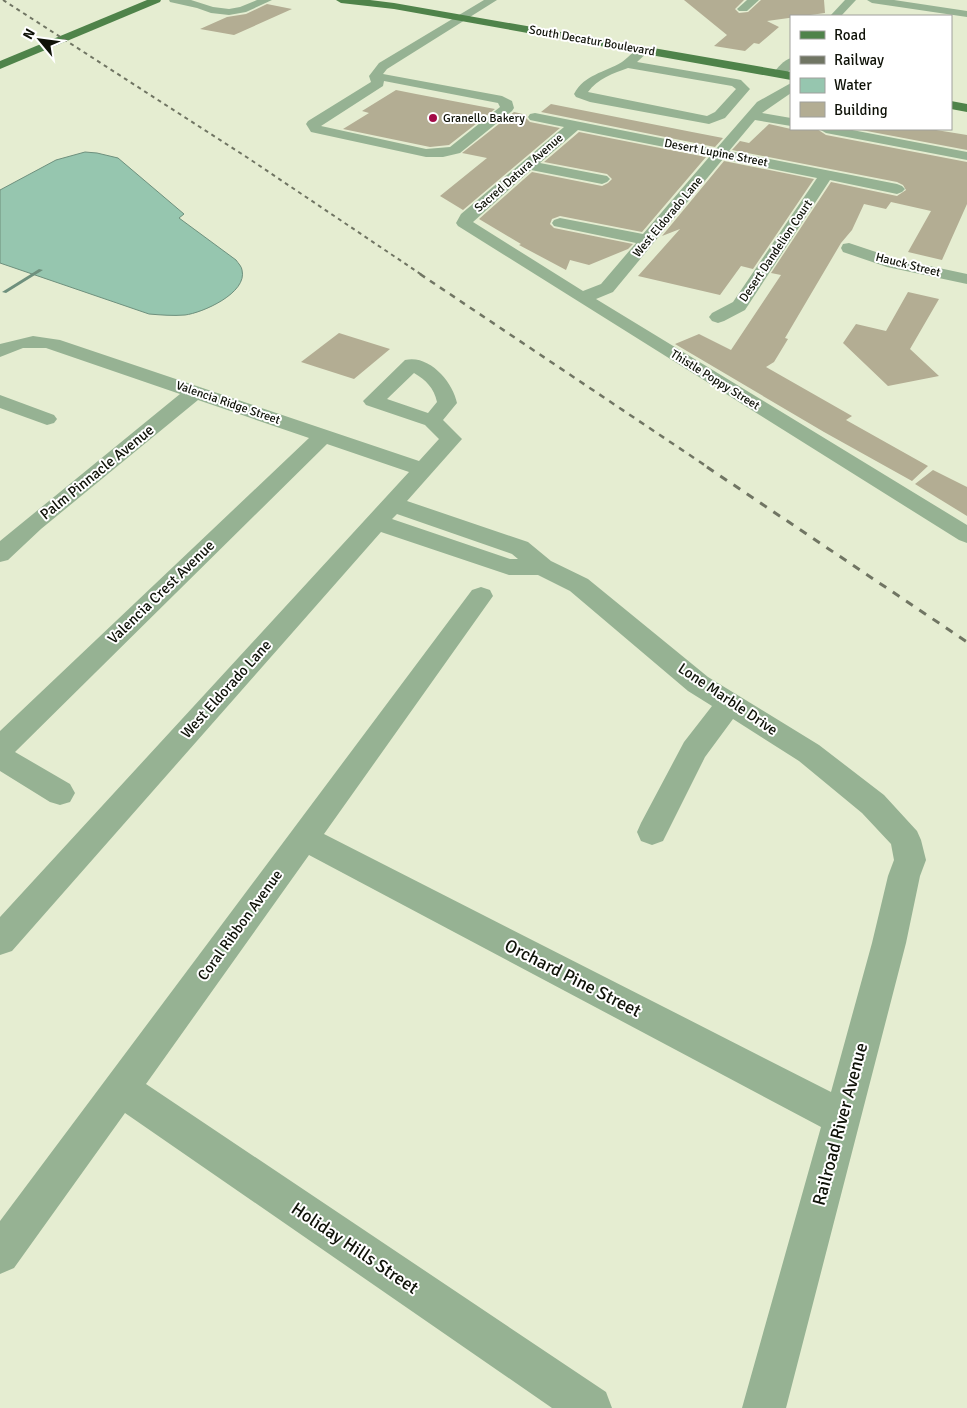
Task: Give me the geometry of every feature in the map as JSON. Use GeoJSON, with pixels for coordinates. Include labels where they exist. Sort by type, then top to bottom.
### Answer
{"type":"FeatureCollection","features":[{"type":"Feature","properties":{"kind":"main road"},"geometry":{"type":"LineString","coordinates":[[0,53],[127,0]]}},
{"type":"Feature","properties":{"kind":"main road"},"geometry":{"type":"LineString","coordinates":[[0,64],[156,0]]}},
{"type":"Feature","properties":{"kind":"main road","name":"South Decatur Boulevard"},"geometry":{"type":"LineString","coordinates":[[341,0],[394,6]]}},
{"type":"Feature","properties":{"kind":"main road","name":"South Decatur Boulevard"},"geometry":{"type":"LineString","coordinates":[[369,0],[785,75]]}},
{"type":"Feature","properties":{"kind":"main road"},"geometry":{"type":"LineString","coordinates":[[952,105],[967,108]]}},
{"type":"Feature","properties":{"kind":"street"},"geometry":{"type":"LineString","coordinates":[[174,0],[200,5],[211,10],[229,12],[242,10],[267,0]]}},
{"type":"Feature","properties":{"kind":"street"},"geometry":{"type":"LineString","coordinates":[[375,76],[383,66],[492,0]]}},
{"type":"Feature","properties":{"kind":"street"},"geometry":{"type":"LineString","coordinates":[[743,9],[754,0]]}},
{"type":"Feature","properties":{"kind":"street"},"geometry":{"type":"LineString","coordinates":[[837,15],[851,0]]}},
{"type":"Feature","properties":{"kind":"street"},"geometry":{"type":"LineString","coordinates":[[872,0],[967,14]]}},
{"type":"Feature","properties":{"kind":"street"},"geometry":{"type":"LineString","coordinates":[[627,64],[736,84],[744,90],[720,115],[710,120],[590,98],[581,94],[584,89],[604,72],[627,64],[644,50]]}},
{"type":"Feature","properties":{"kind":"street"},"geometry":{"type":"LineString","coordinates":[[375,76],[502,100],[507,104],[507,108],[456,150],[443,153],[426,153],[316,129],[313,124],[378,83],[375,76]]}},
{"type":"Feature","properties":{"kind":"street","name":"West Eldorado Lane"},"geometry":{"type":"LineString","coordinates":[[582,298],[607,288],[752,115],[762,105],[790,88]]}},
{"type":"Feature","properties":{"kind":"street"},"geometry":{"type":"LineString","coordinates":[[752,115],[790,122]]}},
{"type":"Feature","properties":{"kind":"street","name":"Desert Lupine Street"},"geometry":{"type":"LineString","coordinates":[[535,117],[897,189]]}},
{"type":"Feature","properties":{"kind":"street","name":"Sacred Datura Avenue"},"geometry":{"type":"LineString","coordinates":[[464,223],[467,217],[575,124]]}},
{"type":"Feature","properties":{"kind":"street"},"geometry":{"type":"LineString","coordinates":[[832,130],[967,156]]}},
{"type":"Feature","properties":{"kind":"street"},"geometry":{"type":"LineString","coordinates":[[892,141],[899,130]]}},
{"type":"Feature","properties":{"kind":"street"},"geometry":{"type":"LineString","coordinates":[[528,165],[602,179]]}},
{"type":"Feature","properties":{"kind":"street","name":"Desert Dandelion Court"},"geometry":{"type":"LineString","coordinates":[[718,317],[739,306],[826,175]]}},
{"type":"Feature","properties":{"kind":"street","name":"Thistle Poppy Street"},"geometry":{"type":"LineString","coordinates":[[464,223],[582,298],[967,535]]}},
{"type":"Feature","properties":{"kind":"street"},"geometry":{"type":"LineString","coordinates":[[560,223],[647,240]]}},
{"type":"Feature","properties":{"kind":"street","name":"Hauck Street"},"geometry":{"type":"LineString","coordinates":[[849,248],[893,263],[966,276]]}},
{"type":"Feature","properties":{"kind":"street","name":"Valencia Ridge Street"},"geometry":{"type":"LineString","coordinates":[[0,351],[11,345],[32,340],[54,344],[423,470]]}},
{"type":"Feature","properties":{"kind":"street","name":"Palm Pinnacle Avenue"},"geometry":{"type":"LineString","coordinates":[[3,548],[195,392]]}},
{"type":"Feature","properties":{"kind":"street"},"geometry":{"type":"LineString","coordinates":[[0,401],[47,419]]}},
{"type":"Feature","properties":{"kind":"street","name":"West Eldorado Lane"},"geometry":{"type":"LineString","coordinates":[[0,940],[423,470],[442,430]]}},
{"type":"Feature","properties":{"kind":"street","name":"Valencia Crest Avenue"},"geometry":{"type":"LineString","coordinates":[[0,748],[323,436]]}},
{"type":"Feature","properties":{"kind":"street","name":"Lone Marble Drive"},"geometry":{"type":"LineString","coordinates":[[384,513],[473,542],[510,567],[542,567],[579,585],[698,684],[809,753],[873,804],[906,840]]}},
{"type":"Feature","properties":{"kind":"street","name":"Coral Ribbon Avenue"},"geometry":{"type":"LineString","coordinates":[[0,1254],[481,596]]}},
{"type":"Feature","properties":{"kind":"street"},"geometry":{"type":"LineString","coordinates":[[652,832],[694,750],[729,704]]}},
{"type":"Feature","properties":{"kind":"street"},"geometry":{"type":"LineString","coordinates":[[0,756],[60,793]]}},
{"type":"Feature","properties":{"kind":"street","name":"Orchard Pine Street"},"geometry":{"type":"LineString","coordinates":[[304,838],[842,1118]]}},
{"type":"Feature","properties":{"kind":"street","name":"Railroad River Avenue"},"geometry":{"type":"LineString","coordinates":[[764,1408],[889,943],[904,876],[910,860],[906,840]]}},
{"type":"Feature","properties":{"kind":"street","name":"Holiday Hills Street"},"geometry":{"type":"LineString","coordinates":[[121,1089],[590,1408]]}},
{"type":"Feature","properties":{"kind":"water"},"geometry":{"type":"Polygon","coordinates":[[[85,152],[118,158],[184,214],[179,218],[236,260],[242,269],[242,278],[231,294],[212,306],[185,315],[149,314],[0,263],[0,190],[56,160],[85,152]]]}},
{"type":"Feature","properties":{"kind":"building"},"geometry":{"type":"Polygon","coordinates":[[[684,0],[744,0],[735,9],[739,13],[748,12],[761,0],[824,0],[825,13],[790,15],[790,18],[767,21],[779,27],[759,44],[754,43],[745,51],[714,46],[727,35],[684,0]]]}},
{"type":"Feature","properties":{"kind":"building"},"geometry":{"type":"Polygon","coordinates":[[[267,4],[292,9],[234,35],[200,29],[227,17],[246,14],[267,4]]]}},
{"type":"Feature","properties":{"kind":"building","name":"Granello Bakery"},"geometry":{"type":"Polygon","coordinates":[[[396,90],[495,109],[449,145],[430,147],[343,129],[369,113],[362,111],[396,90]]]}},
{"type":"Feature","properties":{"kind":"building"},"geometry":{"type":"Polygon","coordinates":[[[551,104],[723,138],[715,147],[541,112],[551,104]]]}},
{"type":"Feature","properties":{"kind":"building"},"geometry":{"type":"Polygon","coordinates":[[[514,112],[527,115],[526,118],[530,122],[560,128],[463,210],[440,196],[487,158],[462,153],[514,112]]]}},
{"type":"Feature","properties":{"kind":"building"},"geometry":{"type":"Polygon","coordinates":[[[769,124],[790,130],[818,130],[826,135],[967,162],[967,204],[942,260],[908,252],[931,211],[891,202],[886,209],[864,204],[852,230],[841,243],[785,338],[788,339],[774,362],[766,367],[852,416],[846,420],[928,466],[912,481],[824,432],[675,344],[699,334],[731,350],[781,275],[771,273],[831,182],[897,196],[906,190],[903,185],[897,182],[732,150],[740,141],[749,143],[769,124]]]}},
{"type":"Feature","properties":{"kind":"building"},"geometry":{"type":"Polygon","coordinates":[[[861,130],[936,130],[967,135],[967,150],[861,130]]]}},
{"type":"Feature","properties":{"kind":"building"},"geometry":{"type":"Polygon","coordinates":[[[579,132],[706,157],[642,232],[560,216],[552,219],[550,224],[554,228],[633,244],[628,249],[589,265],[570,260],[566,270],[519,245],[521,244],[479,219],[532,172],[602,186],[608,183],[612,179],[607,174],[544,162],[579,132]]]}},
{"type":"Feature","properties":{"kind":"building"},"geometry":{"type":"Polygon","coordinates":[[[724,161],[814,179],[753,269],[741,266],[720,295],[638,276],[680,229],[662,236],[724,161]]]}},
{"type":"Feature","properties":{"kind":"building"},"geometry":{"type":"Polygon","coordinates":[[[908,292],[939,299],[910,349],[939,376],[888,386],[843,343],[856,324],[886,331],[908,292]]]}},
{"type":"Feature","properties":{"kind":"building"},"geometry":{"type":"Polygon","coordinates":[[[339,333],[390,349],[354,379],[301,362],[339,333]]]}},
{"type":"Feature","properties":{"kind":"building"},"geometry":{"type":"Polygon","coordinates":[[[933,470],[967,487],[967,516],[915,484],[933,470]]]}},
{"type":"Feature","properties":{"kind":"waterway"},"geometry":{"type":"LineString","coordinates":[[4,292],[41,270]]}},
{"type":"Feature","properties":{"kind":"railway"},"geometry":{"type":"LineString","coordinates":[[3,0],[248,158],[422,275]]}},
{"type":"Feature","properties":{"kind":"railway"},"geometry":{"type":"LineString","coordinates":[[420,274],[709,468]]}},
{"type":"Feature","properties":{"kind":"railway"},"geometry":{"type":"LineString","coordinates":[[707,467],[967,642]]}},
{"type":"Feature","properties":{"kind":"place","name":"Granello Bakery"},"geometry":{"type":"Point","coordinates":[433,118]}}]}
